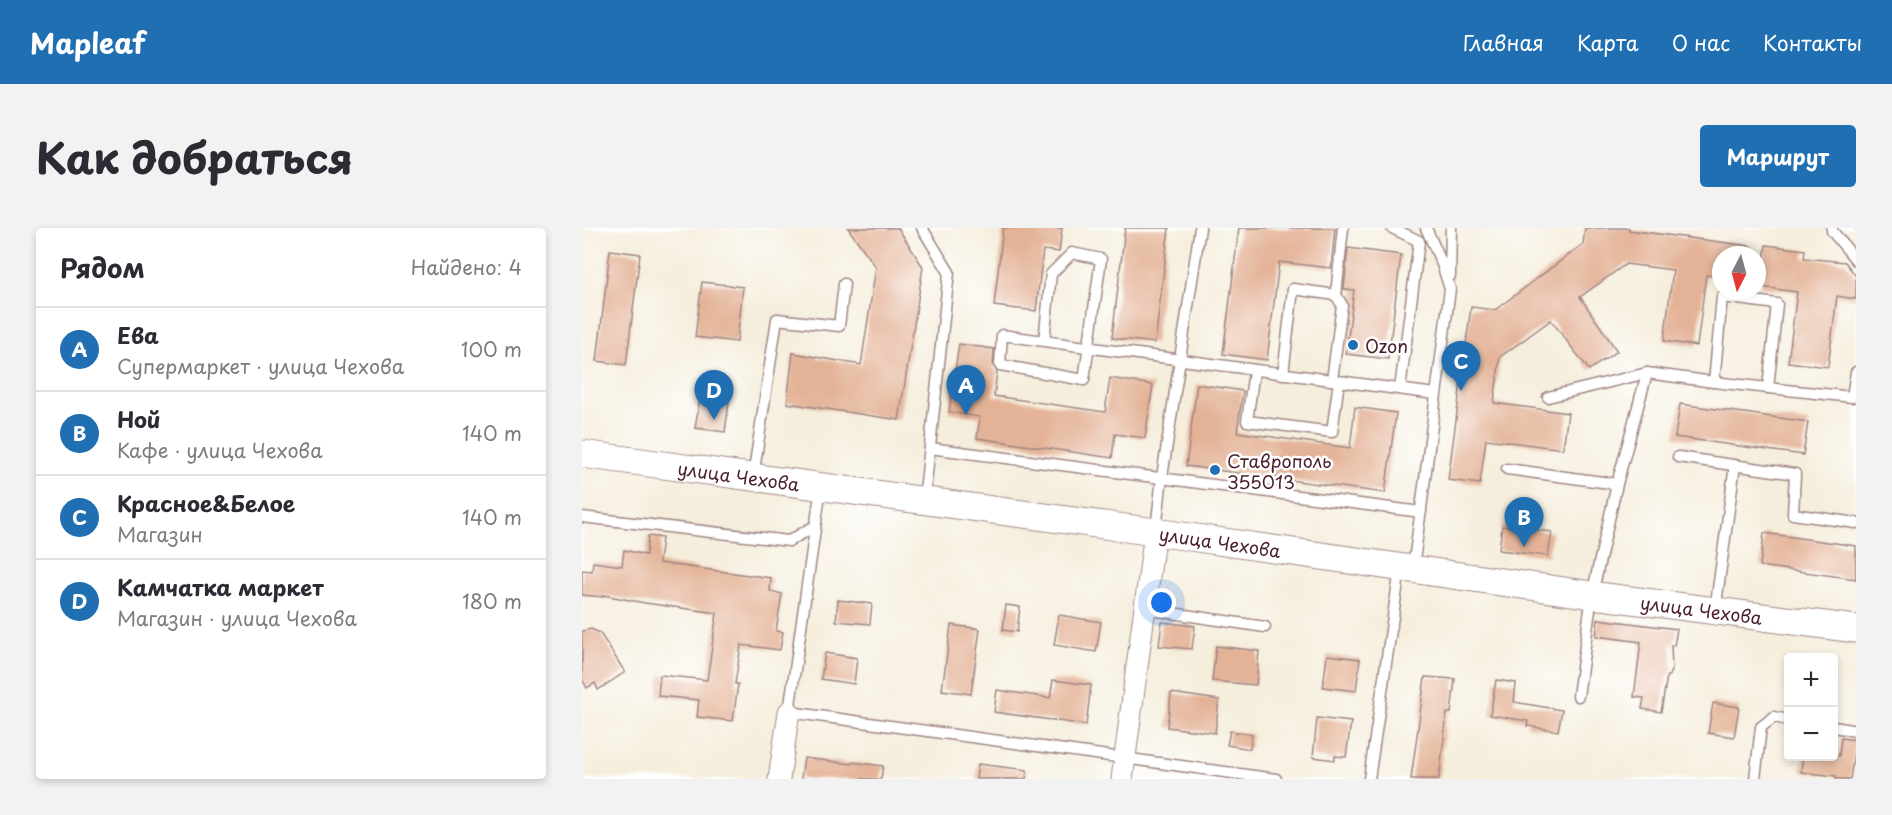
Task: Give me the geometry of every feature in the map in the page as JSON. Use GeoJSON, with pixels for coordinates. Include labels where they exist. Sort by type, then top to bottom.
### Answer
{"type":"FeatureCollection","features":[{"type":"Feature","properties":{"kind":"street","name":"улица Чехова"},"geometry":{"type":"LineString","coordinates":[[582,454],[1155,532],[1592,595],[1856,629]]}},
{"type":"Feature","properties":{"kind":"street"},"geometry":{"type":"LineString","coordinates":[[1122,779],[1155,532]]}},
{"type":"Feature","properties":{"kind":"street"},"geometry":{"type":"LineString","coordinates":[[779,779],[789,712]]}},
{"type":"Feature","properties":{"kind":"lane"},"geometry":{"type":"LineString","coordinates":[[922,228],[949,272],[924,502]]}},
{"type":"Feature","properties":{"kind":"lane"},"geometry":{"type":"LineString","coordinates":[[1155,532],[1200,228]]}},
{"type":"Feature","properties":{"kind":"lane"},"geometry":{"type":"LineString","coordinates":[[1254,371],[1247,421],[1332,432],[1342,304],[1336,296],[1343,228]]}},
{"type":"Feature","properties":{"kind":"lane"},"geometry":{"type":"LineString","coordinates":[[1392,228],[1419,241],[1400,389]]}},
{"type":"Feature","properties":{"kind":"lane"},"geometry":{"type":"LineString","coordinates":[[1426,228],[1450,288]]}},
{"type":"Feature","properties":{"kind":"lane"},"geometry":{"type":"LineString","coordinates":[[1369,779],[1407,569],[1420,512],[1450,288],[1451,228]]}},
{"type":"Feature","properties":{"kind":"lane"},"geometry":{"type":"LineString","coordinates":[[1832,228],[1856,260]]}},
{"type":"Feature","properties":{"kind":"lane"},"geometry":{"type":"LineString","coordinates":[[1044,341],[1051,274],[1072,253],[1101,259],[1090,348],[1084,380],[1000,365],[1002,335],[1090,348],[1180,360],[1254,371],[1435,394]]}},
{"type":"Feature","properties":{"kind":"lane"},"geometry":{"type":"LineString","coordinates":[[753,477],[777,319],[839,326],[844,284]]}},
{"type":"Feature","properties":{"kind":"lane"},"geometry":{"type":"LineString","coordinates":[[1283,374],[1293,289],[1336,296]]}},
{"type":"Feature","properties":{"kind":"lane"},"geometry":{"type":"LineString","coordinates":[[1714,382],[1722,297],[1777,304],[1768,388]]}},
{"type":"Feature","properties":{"kind":"lane"},"geometry":{"type":"LineString","coordinates":[[1548,397],[1647,373],[1852,397],[1856,372]]}},
{"type":"Feature","properties":{"kind":"lane"},"geometry":{"type":"LineString","coordinates":[[1578,696],[1592,595],[1617,484],[1647,373]]}},
{"type":"Feature","properties":{"kind":"lane"},"geometry":{"type":"LineString","coordinates":[[930,448],[1420,512]]}},
{"type":"Feature","properties":{"kind":"lane"},"geometry":{"type":"LineString","coordinates":[[1678,457],[1795,474],[1792,514],[1856,523]]}},
{"type":"Feature","properties":{"kind":"lane"},"geometry":{"type":"LineString","coordinates":[[1715,611],[1735,465]]}},
{"type":"Feature","properties":{"kind":"lane"},"geometry":{"type":"LineString","coordinates":[[1507,469],[1617,484]]}},
{"type":"Feature","properties":{"kind":"lane"},"geometry":{"type":"LineString","coordinates":[[821,487],[789,712],[1276,779]]}},
{"type":"Feature","properties":{"kind":"lane"},"geometry":{"type":"LineString","coordinates":[[582,516],[789,541],[815,525]]}},
{"type":"Feature","properties":{"kind":"lane"},"geometry":{"type":"LineString","coordinates":[[1145,609],[1264,627]]}},
{"type":"Feature","properties":{"kind":"lane"},"geometry":{"type":"LineString","coordinates":[[1755,779],[1761,727],[1774,717],[1784,719]]}},
{"type":"Feature","properties":{"kind":"lane"},"geometry":{"type":"LineString","coordinates":[[1838,728],[1856,731]]}},
{"type":"Feature","properties":{"kind":"building"},"geometry":{"type":"Polygon","coordinates":[[[848,228],[898,228],[923,267],[899,420],[787,403],[793,353],[861,365],[876,267],[848,228]]]}},
{"type":"Feature","properties":{"kind":"building"},"geometry":{"type":"Polygon","coordinates":[[[1003,228],[1062,228],[1059,252],[1043,250],[1036,311],[994,306],[1003,228]]]}},
{"type":"Feature","properties":{"kind":"building"},"geometry":{"type":"Polygon","coordinates":[[[1125,228],[1169,228],[1155,343],[1112,338],[1125,228]]]}},
{"type":"Feature","properties":{"kind":"building"},"geometry":{"type":"Polygon","coordinates":[[[1239,228],[1335,228],[1331,268],[1279,262],[1267,360],[1223,354],[1239,228]]]}},
{"type":"Feature","properties":{"kind":"building"},"geometry":{"type":"Polygon","coordinates":[[[1585,228],[1629,228],[1629,230],[1750,246],[1712,246],[1712,276],[1706,275],[1697,346],[1664,341],[1673,270],[1626,264],[1580,297],[1617,351],[1589,370],[1551,320],[1500,357],[1494,403],[1568,413],[1563,449],[1486,439],[1480,484],[1448,480],[1471,307],[1495,310],[1583,244],[1585,228]]]}},
{"type":"Feature","properties":{"kind":"building"},"geometry":{"type":"Polygon","coordinates":[[[1766,246],[1805,250],[1804,258],[1845,262],[1856,276],[1856,299],[1837,296],[1828,367],[1788,362],[1797,292],[1766,288],[1766,246]]]}},
{"type":"Feature","properties":{"kind":"building"},"geometry":{"type":"Polygon","coordinates":[[[1348,248],[1401,255],[1388,359],[1346,354],[1354,290],[1344,289],[1348,248]]]}},
{"type":"Feature","properties":{"kind":"building"},"geometry":{"type":"Polygon","coordinates":[[[610,250],[640,254],[626,365],[597,361],[610,250]]]}},
{"type":"Feature","properties":{"kind":"building"},"geometry":{"type":"Polygon","coordinates":[[[702,282],[743,287],[737,342],[695,337],[702,282]]]}},
{"type":"Feature","properties":{"kind":"building"},"geometry":{"type":"Polygon","coordinates":[[[959,344],[994,349],[993,365],[997,372],[994,396],[1105,412],[1110,378],[1153,385],[1145,438],[1115,434],[1112,458],[977,438],[980,417],[949,412],[959,344]]]}},
{"type":"Feature","properties":{"kind":"building"},"geometry":{"type":"Polygon","coordinates":[[[1197,384],[1243,391],[1237,432],[1350,448],[1355,407],[1396,413],[1385,493],[1186,466],[1197,384]]]}},
{"type":"Feature","properties":{"kind":"building"},"geometry":{"type":"Polygon","coordinates":[[[701,391],[730,395],[725,432],[695,428],[701,391]]]}},
{"type":"Feature","properties":{"kind":"building"},"geometry":{"type":"Polygon","coordinates":[[[1680,404],[1808,422],[1803,455],[1675,437],[1680,404]]]}},
{"type":"Feature","properties":{"kind":"building"},"geometry":{"type":"Polygon","coordinates":[[[1502,526],[1552,532],[1548,556],[1499,550],[1502,526]]]}},
{"type":"Feature","properties":{"kind":"building"},"geometry":{"type":"Polygon","coordinates":[[[1764,533],[1856,546],[1856,579],[1760,566],[1764,533]]]}},
{"type":"Feature","properties":{"kind":"building"},"geometry":{"type":"Polygon","coordinates":[[[648,536],[662,538],[659,563],[771,578],[770,591],[782,594],[776,631],[783,632],[780,650],[741,645],[735,684],[738,684],[733,721],[697,717],[699,700],[658,696],[660,675],[707,680],[717,613],[603,595],[603,597],[582,595],[582,570],[592,571],[593,562],[622,566],[624,550],[646,555],[648,536]]]}},
{"type":"Feature","properties":{"kind":"building"},"geometry":{"type":"Polygon","coordinates":[[[838,600],[872,604],[870,624],[836,621],[838,600]]]}},
{"type":"Feature","properties":{"kind":"building"},"geometry":{"type":"Polygon","coordinates":[[[1006,605],[1020,607],[1017,632],[1003,630],[1006,605]]]}},
{"type":"Feature","properties":{"kind":"building"},"geometry":{"type":"Polygon","coordinates":[[[1059,615],[1101,622],[1096,652],[1054,645],[1059,615]]]}},
{"type":"Feature","properties":{"kind":"building"},"geometry":{"type":"Polygon","coordinates":[[[1598,619],[1677,629],[1674,646],[1671,645],[1672,668],[1667,676],[1661,712],[1642,709],[1644,698],[1634,697],[1641,642],[1596,636],[1598,619]]]}},
{"type":"Feature","properties":{"kind":"building"},"geometry":{"type":"Polygon","coordinates":[[[1162,622],[1195,626],[1192,649],[1159,646],[1162,622]]]}},
{"type":"Feature","properties":{"kind":"building"},"geometry":{"type":"Polygon","coordinates":[[[951,625],[980,629],[971,694],[942,690],[951,625]]]}},
{"type":"Feature","properties":{"kind":"building"},"geometry":{"type":"Polygon","coordinates":[[[591,629],[600,633],[625,672],[598,690],[595,683],[587,688],[582,679],[582,631],[591,629]]]}},
{"type":"Feature","properties":{"kind":"building"},"geometry":{"type":"Polygon","coordinates":[[[1216,646],[1259,651],[1256,685],[1212,681],[1216,646]]]}},
{"type":"Feature","properties":{"kind":"building"},"geometry":{"type":"Polygon","coordinates":[[[825,653],[857,658],[854,684],[821,679],[825,653]]]}},
{"type":"Feature","properties":{"kind":"building"},"geometry":{"type":"Polygon","coordinates":[[[1327,655],[1360,659],[1356,691],[1323,687],[1327,655]]]}},
{"type":"Feature","properties":{"kind":"building"},"geometry":{"type":"Polygon","coordinates":[[[1425,677],[1455,679],[1451,713],[1447,713],[1439,779],[1411,779],[1425,677]]]}},
{"type":"Feature","properties":{"kind":"building"},"geometry":{"type":"Polygon","coordinates":[[[1053,680],[1091,685],[1086,725],[994,712],[997,690],[1050,698],[1053,680]]]}},
{"type":"Feature","properties":{"kind":"building"},"geometry":{"type":"Polygon","coordinates":[[[1496,680],[1516,683],[1514,702],[1562,710],[1558,731],[1527,726],[1528,721],[1490,715],[1496,680]]]}},
{"type":"Feature","properties":{"kind":"building"},"geometry":{"type":"Polygon","coordinates":[[[1171,693],[1219,700],[1215,733],[1167,727],[1171,693]]]}},
{"type":"Feature","properties":{"kind":"building"},"geometry":{"type":"Polygon","coordinates":[[[1713,703],[1739,707],[1734,737],[1708,733],[1713,703]]]}},
{"type":"Feature","properties":{"kind":"building"},"geometry":{"type":"Polygon","coordinates":[[[1317,718],[1351,722],[1346,757],[1335,756],[1335,760],[1313,757],[1317,718]]]}},
{"type":"Feature","properties":{"kind":"building"},"geometry":{"type":"Polygon","coordinates":[[[1230,731],[1252,734],[1250,749],[1227,745],[1230,731]]]}},
{"type":"Feature","properties":{"kind":"building"},"geometry":{"type":"Polygon","coordinates":[[[1841,738],[1856,740],[1850,779],[1836,779],[1836,776],[1801,772],[1802,761],[1838,761],[1841,738]]]}},
{"type":"Feature","properties":{"kind":"building"},"geometry":{"type":"Polygon","coordinates":[[[804,758],[883,766],[881,779],[801,779],[804,758]]]}},
{"type":"Feature","properties":{"kind":"building"},"geometry":{"type":"Polygon","coordinates":[[[978,764],[1027,770],[1026,779],[976,779],[978,764]]]}},
{"type":"Feature","properties":{"kind":"place","name":"Ozon"},"geometry":{"type":"Point","coordinates":[1353,345]}},
{"type":"Feature","properties":{"kind":"place","name":"Красное&Белое"},"geometry":{"type":"Point","coordinates":[1461,391]}},
{"type":"Feature","properties":{"kind":"place","name":"Ева"},"geometry":{"type":"Point","coordinates":[966,415]}},
{"type":"Feature","properties":{"kind":"place","name":"Камчатка маркет"},"geometry":{"type":"Point","coordinates":[714,420]}},
{"type":"Feature","properties":{"kind":"place","name":"Ставрополь 355013"},"geometry":{"type":"Point","coordinates":[1215,470]}},
{"type":"Feature","properties":{"kind":"place","name":"Ной"},"geometry":{"type":"Point","coordinates":[1524,547]}}]}
